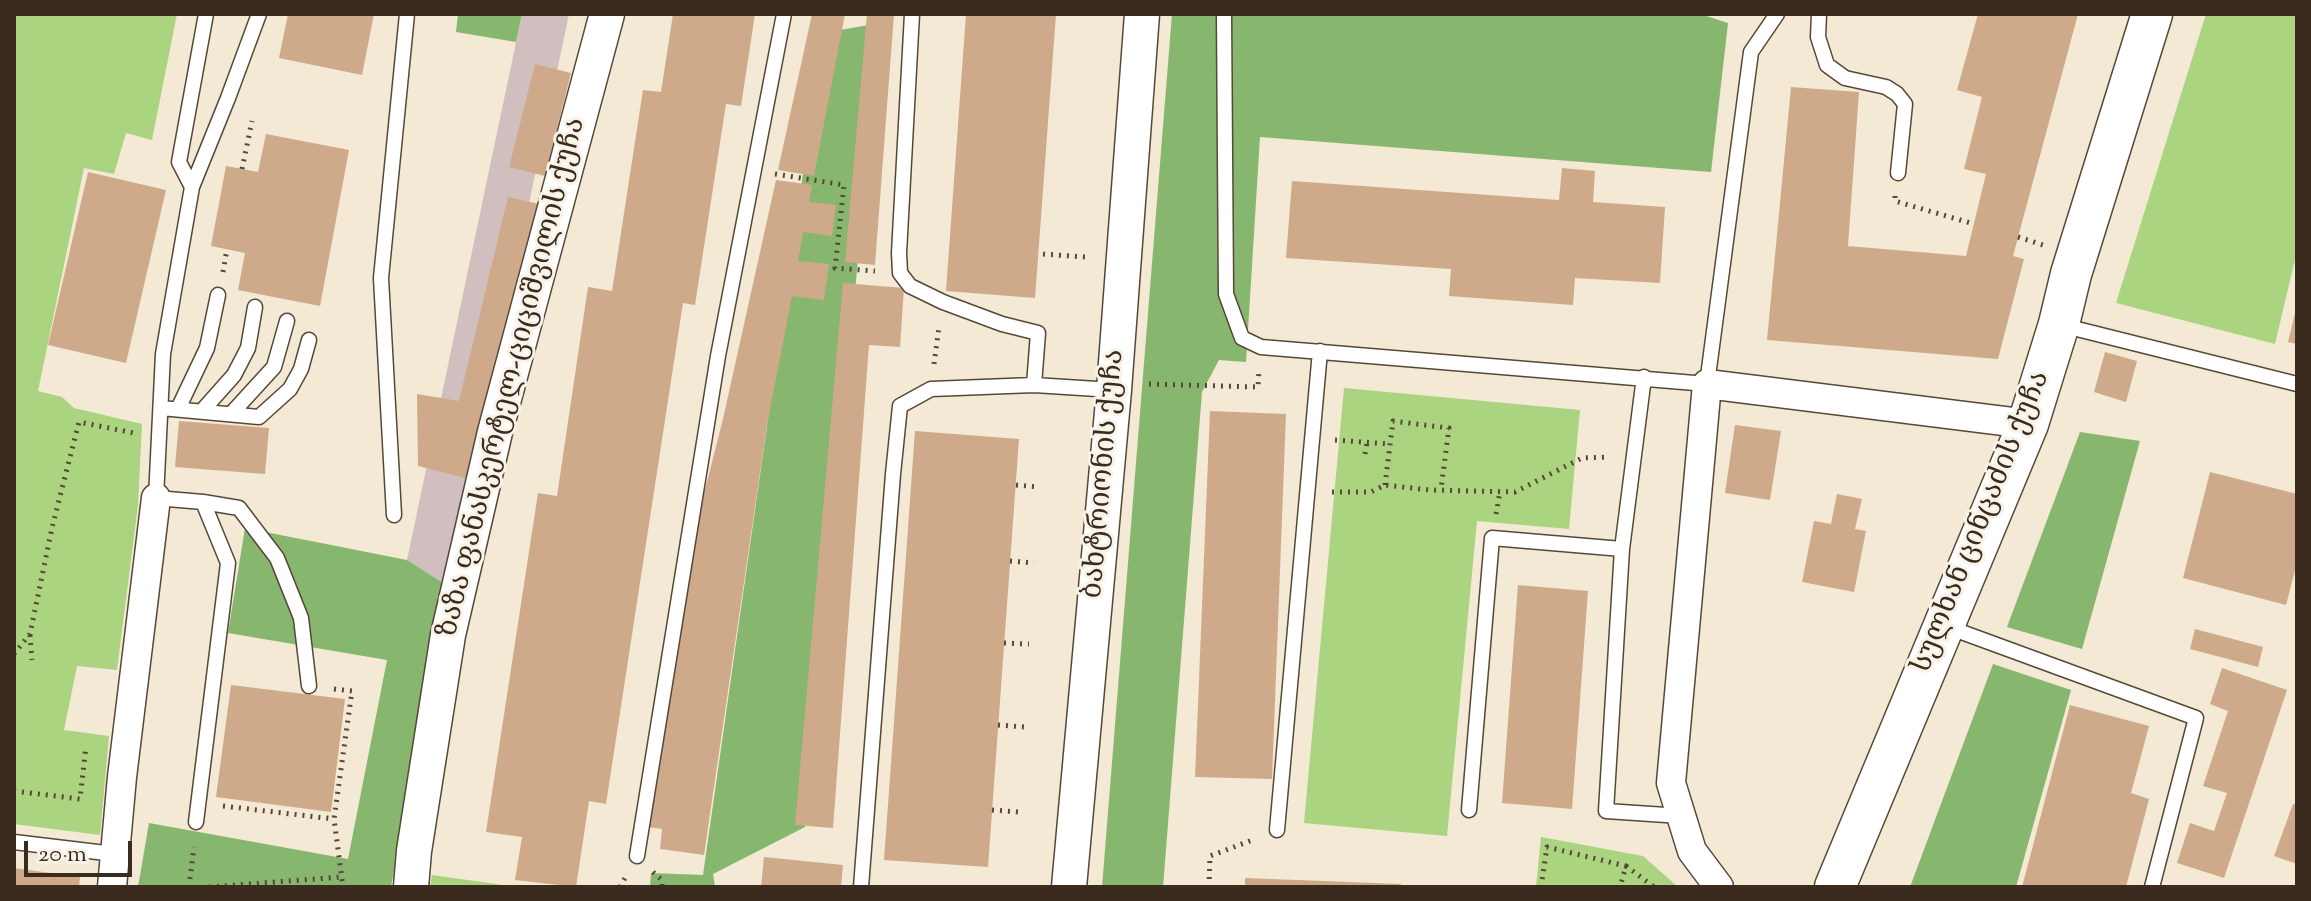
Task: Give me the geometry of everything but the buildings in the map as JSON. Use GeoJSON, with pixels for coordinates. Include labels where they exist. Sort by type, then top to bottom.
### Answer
{"type":"FeatureCollection","features":[{"type":"Feature","properties":{"kind":"main road","name":"სულხან ცინცაძის ქუჩა"},"geometry":{"type":"LineString","coordinates":[[1835,887],[2028,424],[2152,14]]}},
{"type":"Feature","properties":{"kind":"street","name":"ზაზა ფანასკერტელ-ციციშვილის ქუჩა"},"geometry":{"type":"LineString","coordinates":[[411,887],[414,851],[452,620],[495,432],[607,14]]}},
{"type":"Feature","properties":{"kind":"street","name":"ბახტრიონის ქუჩა"},"geometry":{"type":"LineString","coordinates":[[1130,14],[1137,60]]}},
{"type":"Feature","properties":{"kind":"street","name":"ბახტრიონის ქუჩა"},"geometry":{"type":"LineString","coordinates":[[1069,887],[1114,390],[1142,14]]}},
{"type":"Feature","properties":{"kind":"street"},"geometry":{"type":"LineString","coordinates":[[1719,887],[1692,851],[1671,783],[1707,384],[2028,424]]}},
{"type":"Feature","properties":{"kind":"street"},"geometry":{"type":"LineString","coordinates":[[112,887],[156,498]]}},
{"type":"Feature","properties":{"kind":"lane"},"geometry":{"type":"LineString","coordinates":[[192,187],[179,162],[206,14]]}},
{"type":"Feature","properties":{"kind":"lane"},"geometry":{"type":"LineString","coordinates":[[259,14],[192,187],[163,354],[156,498],[239,508],[277,558],[301,618],[309,686]]}},
{"type":"Feature","properties":{"kind":"lane"},"geometry":{"type":"LineString","coordinates":[[394,515],[381,278],[407,14]]}},
{"type":"Feature","properties":{"kind":"lane"},"geometry":{"type":"LineString","coordinates":[[637,856],[718,356],[784,14]]}},
{"type":"Feature","properties":{"kind":"lane"},"geometry":{"type":"LineString","coordinates":[[912,14],[900,273],[910,286],[943,302],[1002,324],[1038,333],[1034,385]]}},
{"type":"Feature","properties":{"kind":"lane"},"geometry":{"type":"LineString","coordinates":[[1224,14],[1226,294],[1242,338],[1261,347],[1707,384],[1751,52],[1777,14]]}},
{"type":"Feature","properties":{"kind":"lane"},"geometry":{"type":"LineString","coordinates":[[1819,14],[1818,37],[1827,65],[1845,78],[1886,87],[1905,104],[1898,173]]}},
{"type":"Feature","properties":{"kind":"lane"},"geometry":{"type":"LineString","coordinates":[[178,409],[207,348],[218,295]]}},
{"type":"Feature","properties":{"kind":"lane"},"geometry":{"type":"LineString","coordinates":[[202,411],[234,375],[248,348],[255,307]]}},
{"type":"Feature","properties":{"kind":"lane"},"geometry":{"type":"LineString","coordinates":[[231,414],[274,367],[287,321]]}},
{"type":"Feature","properties":{"kind":"lane"},"geometry":{"type":"LineString","coordinates":[[2059,324],[2297,384]]}},
{"type":"Feature","properties":{"kind":"lane"},"geometry":{"type":"LineString","coordinates":[[161,408],[259,417],[290,389],[301,369],[309,340]]}},
{"type":"Feature","properties":{"kind":"lane"},"geometry":{"type":"LineString","coordinates":[[1277,830],[1320,351]]}},
{"type":"Feature","properties":{"kind":"lane"},"geometry":{"type":"LineString","coordinates":[[1644,377],[1622,549],[1606,811],[1681,816]]}},
{"type":"Feature","properties":{"kind":"lane"},"geometry":{"type":"LineString","coordinates":[[861,887],[900,406],[931,389],[1034,385],[1114,390]]}},
{"type":"Feature","properties":{"kind":"lane"},"geometry":{"type":"LineString","coordinates":[[196,822],[228,563],[203,502]]}},
{"type":"Feature","properties":{"kind":"lane"},"geometry":{"type":"LineString","coordinates":[[1469,810],[1492,538],[1622,549]]}},
{"type":"Feature","properties":{"kind":"lane"},"geometry":{"type":"LineString","coordinates":[[1944,626],[2196,718],[2152,887]]}},
{"type":"Feature","properties":{"kind":"lane"},"geometry":{"type":"LineString","coordinates":[[14,842],[114,854]]}},
{"type":"Feature","properties":{"kind":"path"},"geometry":{"type":"LineString","coordinates":[[242,169],[252,121]]}},
{"type":"Feature","properties":{"kind":"path"},"geometry":{"type":"LineString","coordinates":[[1898,173],[1895,201],[1974,224]]}},
{"type":"Feature","properties":{"kind":"path"},"geometry":{"type":"LineString","coordinates":[[805,179],[844,185],[835,268],[900,273]]}},
{"type":"Feature","properties":{"kind":"path"},"geometry":{"type":"LineString","coordinates":[[2018,237],[2048,246]]}},
{"type":"Feature","properties":{"kind":"path"},"geometry":{"type":"LineString","coordinates":[[1043,254],[1085,257]]}},
{"type":"Feature","properties":{"kind":"path"},"geometry":{"type":"LineString","coordinates":[[931,389],[943,302]]}},
{"type":"Feature","properties":{"kind":"path"},"geometry":{"type":"LineString","coordinates":[[1148,384],[1258,387]]}},
{"type":"Feature","properties":{"kind":"path"},"geometry":{"type":"LineString","coordinates":[[1385,485],[1393,421],[1449,428],[1441,489]]}},
{"type":"Feature","properties":{"kind":"path"},"geometry":{"type":"LineString","coordinates":[[32,660],[30,634],[52,528],[79,422],[134,434],[140,425]]}},
{"type":"Feature","properties":{"kind":"path"},"geometry":{"type":"LineString","coordinates":[[1312,439],[1390,444]]}},
{"type":"Feature","properties":{"kind":"path"},"geometry":{"type":"LineString","coordinates":[[1365,454],[1367,442]]}},
{"type":"Feature","properties":{"kind":"path"},"geometry":{"type":"LineString","coordinates":[[1307,493],[1371,492],[1385,485],[1515,492],[1582,458],[1634,455]]}},
{"type":"Feature","properties":{"kind":"path"},"geometry":{"type":"LineString","coordinates":[[1016,485],[1039,487]]}},
{"type":"Feature","properties":{"kind":"path"},"geometry":{"type":"LineString","coordinates":[[1010,561],[1034,563]]}},
{"type":"Feature","properties":{"kind":"path"},"geometry":{"type":"LineString","coordinates":[[14,654],[30,634]]}},
{"type":"Feature","properties":{"kind":"path"},"geometry":{"type":"LineString","coordinates":[[1004,643],[1029,644]]}},
{"type":"Feature","properties":{"kind":"path"},"geometry":{"type":"LineString","coordinates":[[309,686],[352,691],[334,819],[343,887]]}},
{"type":"Feature","properties":{"kind":"path"},"geometry":{"type":"LineString","coordinates":[[998,725],[1024,727]]}},
{"type":"Feature","properties":{"kind":"path"},"geometry":{"type":"LineString","coordinates":[[14,791],[80,799],[86,746]]}},
{"type":"Feature","properties":{"kind":"path"},"geometry":{"type":"LineString","coordinates":[[199,803],[334,819]]}},
{"type":"Feature","properties":{"kind":"path"},"geometry":{"type":"LineString","coordinates":[[992,810],[1018,812]]}},
{"type":"Feature","properties":{"kind":"path"},"geometry":{"type":"LineString","coordinates":[[189,887],[196,822]]}},
{"type":"Feature","properties":{"kind":"path"},"geometry":{"type":"LineString","coordinates":[[1209,887],[1210,856],[1277,830]]}},
{"type":"Feature","properties":{"kind":"path"},"geometry":{"type":"LineString","coordinates":[[1541,887],[1547,847],[1626,866],[1654,887]]}},
{"type":"Feature","properties":{"kind":"path"},"geometry":{"type":"LineString","coordinates":[[1620,887],[1626,866]]}},
{"type":"Feature","properties":{"kind":"path"},"geometry":{"type":"LineString","coordinates":[[209,887],[341,877]]}},
{"type":"Feature","properties":{"kind":"shaded area"},"geometry":{"type":"Polygon","coordinates":[[[522,14],[569,14],[448,586],[407,560],[522,14]]]}},
{"type":"Feature","properties":{"kind":"green space"},"geometry":{"type":"Polygon","coordinates":[[[14,14],[177,14],[152,140],[126,133],[114,174],[84,168],[38,391],[62,397],[74,408],[142,424],[138,505],[117,670],[77,666],[64,730],[109,736],[100,835],[14,824],[14,14]]]}},
{"type":"Feature","properties":{"kind":"green space"},"geometry":{"type":"Polygon","coordinates":[[[458,14],[522,14],[516,42],[456,32],[458,14]]]}},
{"type":"Feature","properties":{"kind":"green space"},"geometry":{"type":"Polygon","coordinates":[[[1172,14],[1700,14],[1728,23],[1711,172],[1260,137],[1246,362],[1219,360],[1202,392],[1163,887],[1102,887],[1172,14]]]}},
{"type":"Feature","properties":{"kind":"green space"},"geometry":{"type":"Polygon","coordinates":[[[2206,14],[2297,14],[2297,251],[2275,344],[2116,303],[2206,14]]]}},
{"type":"Feature","properties":{"kind":"green space"},"geometry":{"type":"Polygon","coordinates":[[[880,23],[805,827],[713,874],[715,887],[650,887],[651,873],[703,875],[823,33],[880,23]]]}},
{"type":"Feature","properties":{"kind":"green space"},"geometry":{"type":"Polygon","coordinates":[[[1344,388],[1580,410],[1569,529],[1477,521],[1447,836],[1304,823],[1344,388]]]}},
{"type":"Feature","properties":{"kind":"green space"},"geometry":{"type":"Polygon","coordinates":[[[2080,432],[2140,441],[2082,649],[2007,627],[2080,432]]]}},
{"type":"Feature","properties":{"kind":"green space"},"geometry":{"type":"Polygon","coordinates":[[[245,528],[407,560],[448,586],[391,887],[138,887],[149,823],[348,859],[387,660],[228,633],[245,528]]]}},
{"type":"Feature","properties":{"kind":"green space"},"geometry":{"type":"Polygon","coordinates":[[[1993,664],[2071,690],[2016,887],[1910,887],[1993,664]]]}},
{"type":"Feature","properties":{"kind":"green space"},"geometry":{"type":"Polygon","coordinates":[[[1541,837],[1643,856],[1678,887],[1536,887],[1541,837]]]}},
{"type":"Feature","properties":{"kind":"green space"},"geometry":{"type":"Polygon","coordinates":[[[432,875],[510,886],[515,887],[430,887],[432,875]]]}}]}
